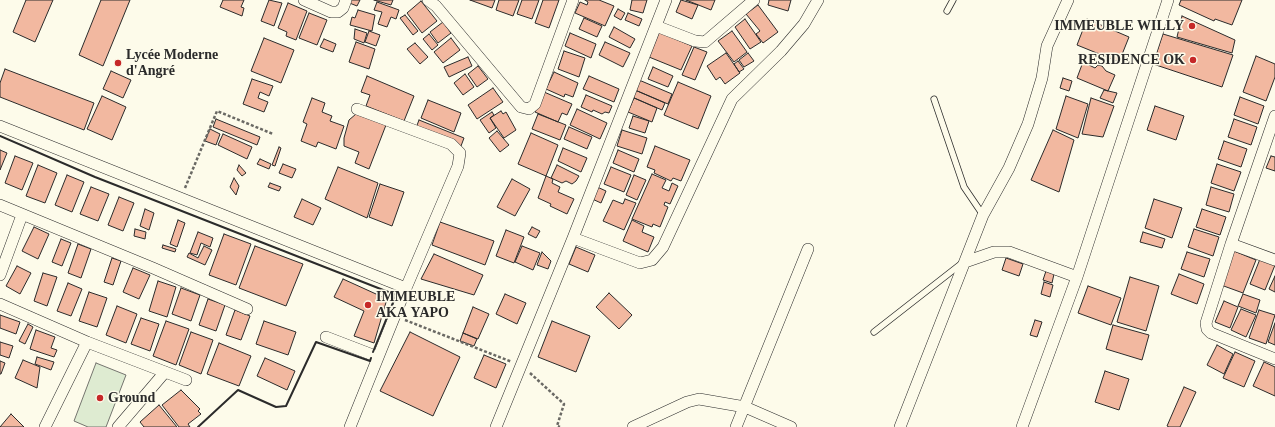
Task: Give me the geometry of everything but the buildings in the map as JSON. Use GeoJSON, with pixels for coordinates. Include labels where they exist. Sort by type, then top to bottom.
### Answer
{"type":"FeatureCollection","features":[{"type":"Feature","properties":{"kind":"street"},"geometry":{"type":"LineString","coordinates":[[304,0],[331,12],[338,12],[343,8],[346,0]]}},
{"type":"Feature","properties":{"kind":"street"},"geometry":{"type":"LineString","coordinates":[[428,0],[436,6],[521,107],[529,109],[535,104],[572,0]]}},
{"type":"Feature","properties":{"kind":"street"},"geometry":{"type":"LineString","coordinates":[[496,427],[573,238],[666,0]]}},
{"type":"Feature","properties":{"kind":"street"},"geometry":{"type":"LineString","coordinates":[[656,26],[695,41],[705,42],[754,0]]}},
{"type":"Feature","properties":{"kind":"street"},"geometry":{"type":"LineString","coordinates":[[573,238],[640,263],[652,260],[663,246],[732,99],[781,51],[804,24],[818,0]]}},
{"type":"Feature","properties":{"kind":"street"},"geometry":{"type":"LineString","coordinates":[[900,427],[983,215],[1009,168],[1028,124],[1042,78],[1047,46],[1068,0]]}},
{"type":"Feature","properties":{"kind":"street"},"geometry":{"type":"LineString","coordinates":[[1022,427],[1077,277],[1168,0]]}},
{"type":"Feature","properties":{"kind":"street"},"geometry":{"type":"LineString","coordinates":[[350,427],[406,288],[458,166],[460,153],[451,144],[357,109]]}},
{"type":"Feature","properties":{"kind":"street"},"geometry":{"type":"LineString","coordinates":[[1275,116],[1231,244],[1206,324],[1207,329],[1211,333],[1275,358]]}},
{"type":"Feature","properties":{"kind":"street"},"geometry":{"type":"LineString","coordinates":[[0,126],[406,288]]}},
{"type":"Feature","properties":{"kind":"street"},"geometry":{"type":"LineString","coordinates":[[0,206],[153,268],[247,309]]}},
{"type":"Feature","properties":{"kind":"street"},"geometry":{"type":"LineString","coordinates":[[0,275],[22,215]]}},
{"type":"Feature","properties":{"kind":"street"},"geometry":{"type":"LineString","coordinates":[[1231,244],[1275,260]]}},
{"type":"Feature","properties":{"kind":"street"},"geometry":{"type":"LineString","coordinates":[[736,427],[808,249]]}},
{"type":"Feature","properties":{"kind":"street"},"geometry":{"type":"LineString","coordinates":[[965,262],[994,252],[1009,252],[1077,277]]}},
{"type":"Feature","properties":{"kind":"street"},"geometry":{"type":"LineString","coordinates":[[0,304],[87,342],[186,380]]}},
{"type":"Feature","properties":{"kind":"street"},"geometry":{"type":"LineString","coordinates":[[326,338],[378,357]]}},
{"type":"Feature","properties":{"kind":"street"},"geometry":{"type":"LineString","coordinates":[[45,427],[87,342]]}},
{"type":"Feature","properties":{"kind":"street"},"geometry":{"type":"LineString","coordinates":[[118,427],[165,372]]}},
{"type":"Feature","properties":{"kind":"street"},"geometry":{"type":"LineString","coordinates":[[633,427],[692,400],[706,399],[745,407],[791,427]]}},
{"type":"Feature","properties":{"kind":"lane"},"geometry":{"type":"LineString","coordinates":[[947,11],[953,0]]}},
{"type":"Feature","properties":{"kind":"lane"},"geometry":{"type":"LineString","coordinates":[[934,99],[964,188],[983,215]]}},
{"type":"Feature","properties":{"kind":"lane"},"geometry":{"type":"LineString","coordinates":[[874,332],[965,262]]}},
{"type":"Feature","properties":{"kind":"path"},"geometry":{"type":"LineString","coordinates":[[180,199],[217,111],[273,134]]}},
{"type":"Feature","properties":{"kind":"path"},"geometry":{"type":"LineString","coordinates":[[396,316],[522,366],[564,404],[558,426]]}},
{"type":"Feature","properties":{"kind":"green space","name":"Ground"},"geometry":{"type":"Polygon","coordinates":[[[96,363],[126,375],[106,427],[88,427],[74,421],[96,363]]]}},
{"type":"Feature","properties":{"kind":"wall"},"geometry":{"type":"LineString","coordinates":[[0,136],[95,177],[396,295],[373,352]]}},
{"type":"Feature","properties":{"kind":"wall"},"geometry":{"type":"LineString","coordinates":[[198,427],[238,390],[276,407],[286,406],[316,342],[370,361],[371,358]]}},
{"type":"Feature","properties":{"kind":"place","name":"IMMEUBLE WILLY"},"geometry":{"type":"Point","coordinates":[1192,26]}},
{"type":"Feature","properties":{"kind":"place","name":"RESIDENCE OK"},"geometry":{"type":"Point","coordinates":[1193,60]}},
{"type":"Feature","properties":{"kind":"place","name":"Lycée Moderne d'Angré"},"geometry":{"type":"Point","coordinates":[118,63]}},
{"type":"Feature","properties":{"kind":"place","name":"IMMEUBLE AKA YAPO"},"geometry":{"type":"Point","coordinates":[368,305]}},
{"type":"Feature","properties":{"kind":"place","name":"Ground"},"geometry":{"type":"Point","coordinates":[100,398]}}]}
